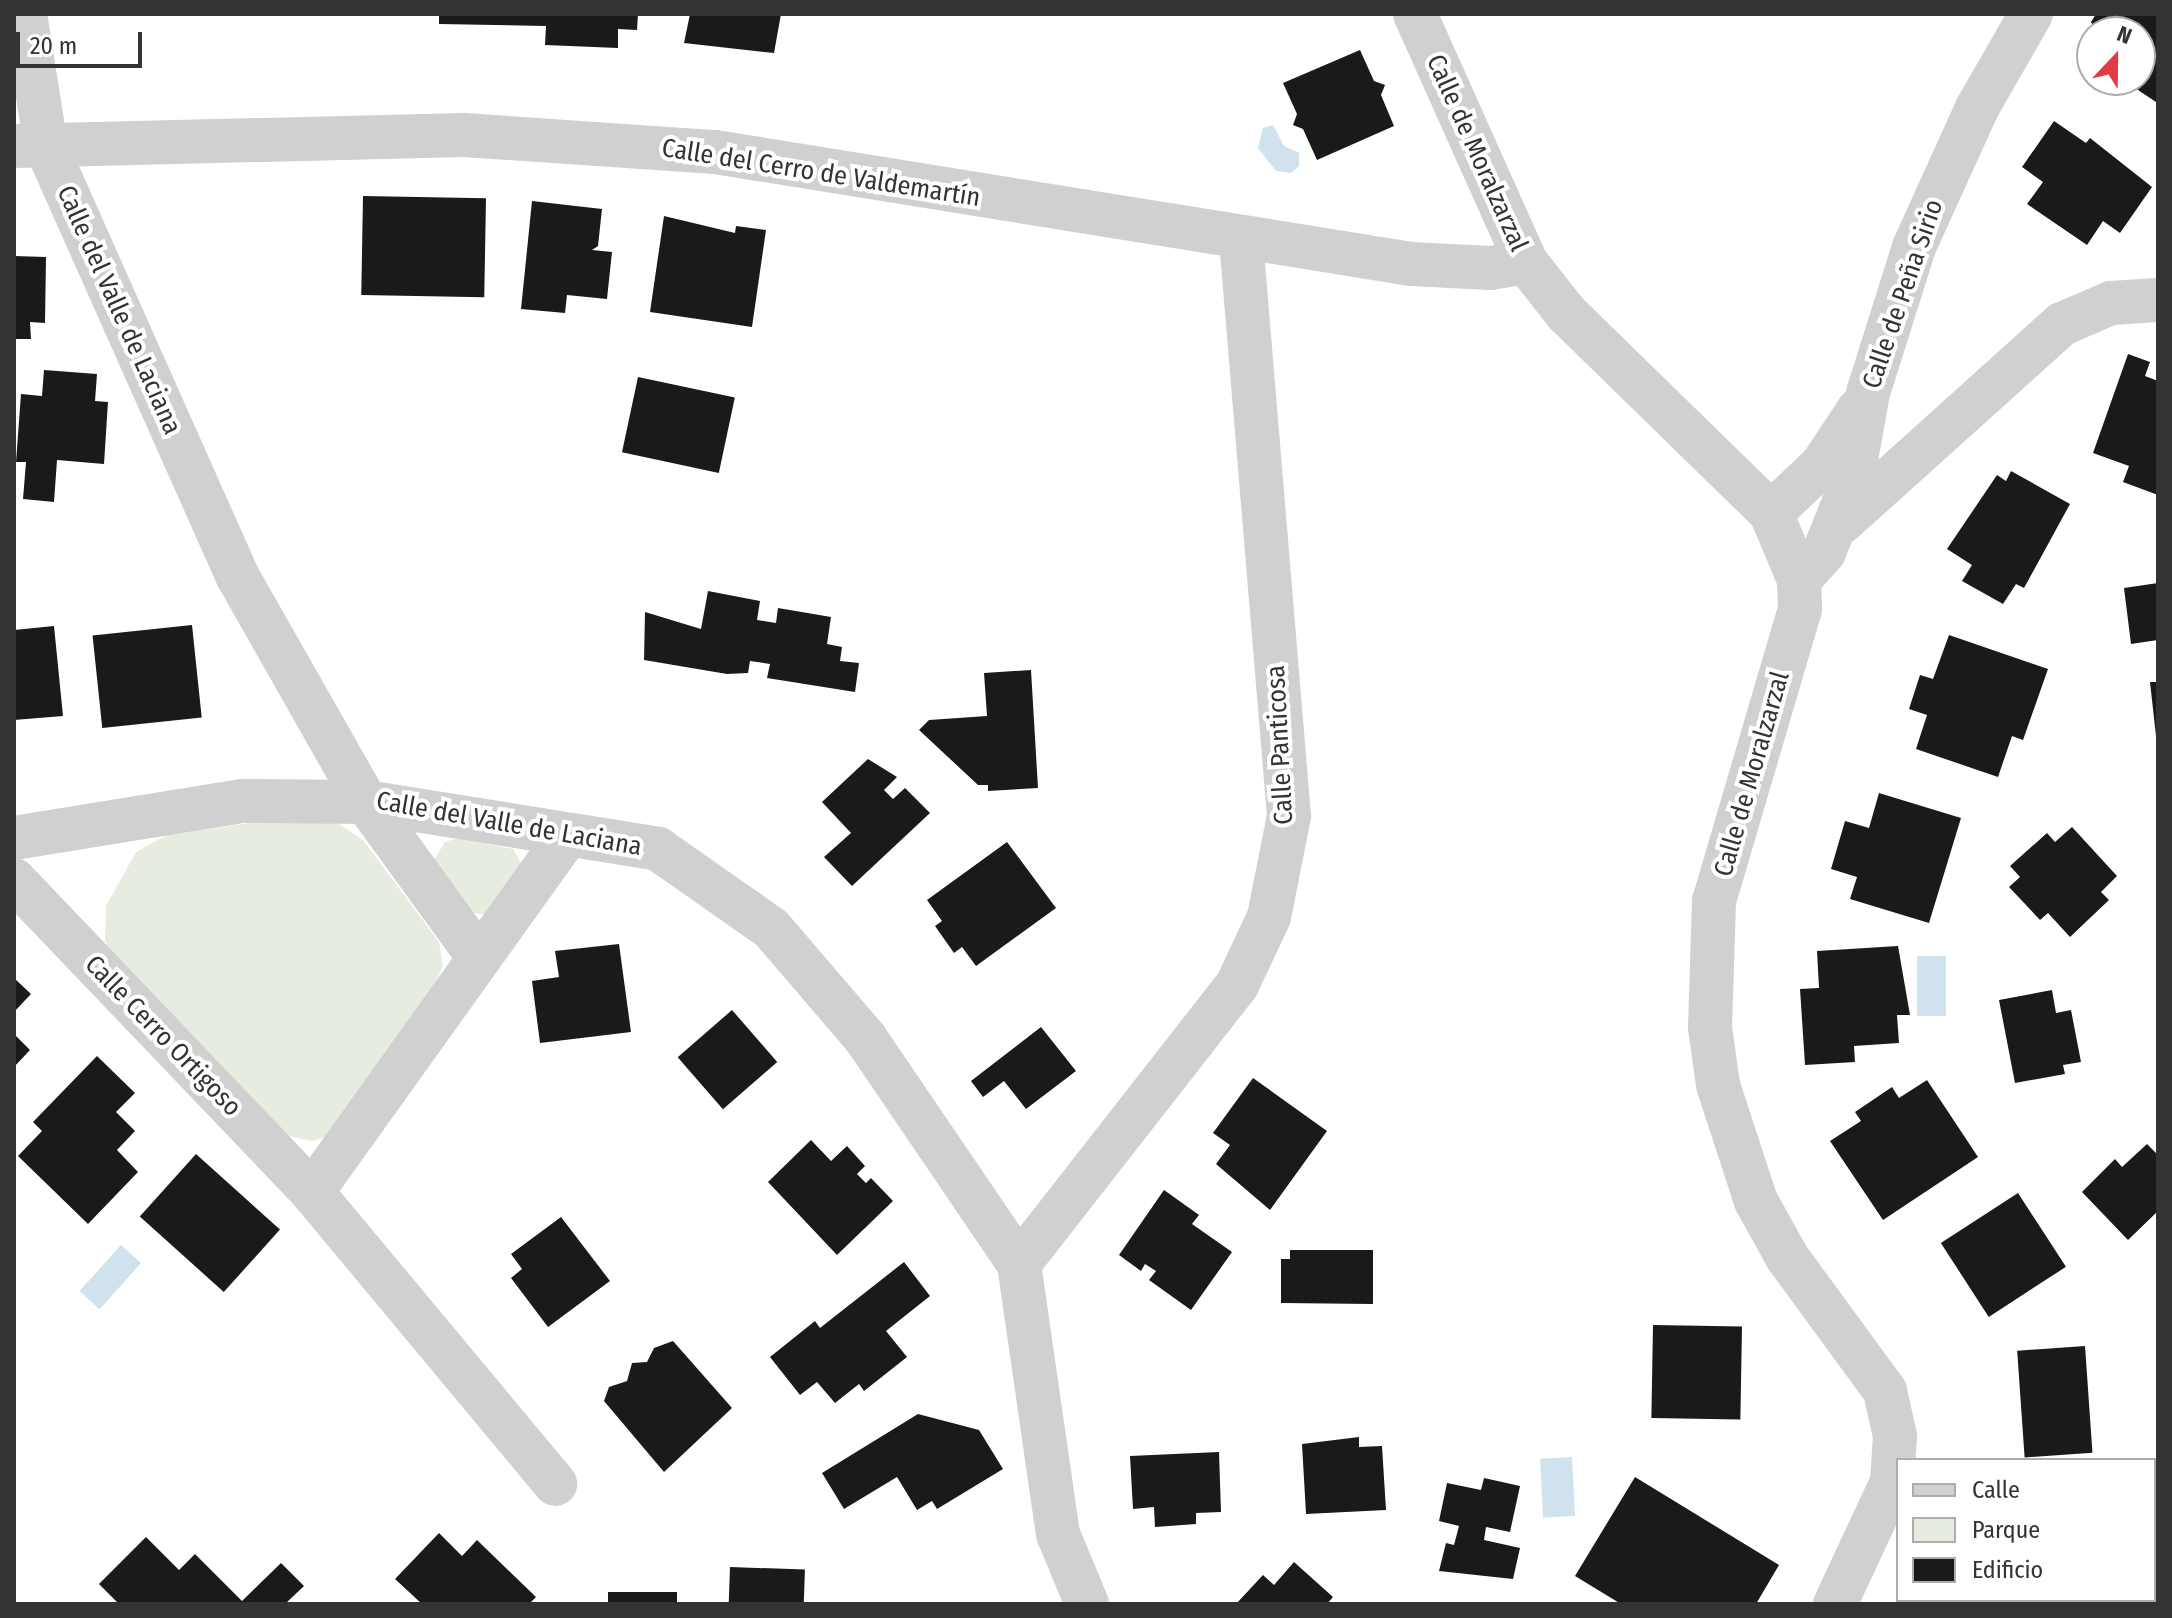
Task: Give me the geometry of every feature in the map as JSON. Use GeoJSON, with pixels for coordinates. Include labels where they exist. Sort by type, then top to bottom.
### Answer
{"type":"FeatureCollection","features":[{"type":"Feature","properties":{"kind":"street","name":"Calle del Valle de Laciana"},"geometry":{"type":"LineString","coordinates":[[25,14],[30,146],[238,577],[366,802],[566,837],[658,849],[771,928],[866,1039],[1019,1264],[1058,1534],[1087,1604]]}},
{"type":"Feature","properties":{"kind":"street","name":"Calle de Moralzarzal"},"geometry":{"type":"LineString","coordinates":[[1415,14],[1526,262],[1566,313],[1771,513],[1799,580],[1800,609],[1714,901],[1710,1027],[1725,1113],[1756,1201],[1787,1257],[1885,1391],[1895,1436],[1892,1482],[1835,1604]]}},
{"type":"Feature","properties":{"kind":"street","name":"Calle de Peña Sirio"},"geometry":{"type":"LineString","coordinates":[[1799,580],[1832,532],[1852,482],[1868,393],[1914,247],[1946,171],[2031,14]]}},
{"type":"Feature","properties":{"kind":"street","name":"Calle del Cerro de Valdemartín"},"geometry":{"type":"LineString","coordinates":[[30,146],[464,135],[715,152],[1241,240],[1411,264],[1490,268],[1526,262]]}},
{"type":"Feature","properties":{"kind":"street","name":"Calle Panticosa"},"geometry":{"type":"LineString","coordinates":[[1019,1264],[1237,985],[1269,917],[1289,816],[1241,240]]}},
{"type":"Feature","properties":{"kind":"street"},"geometry":{"type":"LineString","coordinates":[[1832,532],[2062,324],[2111,303],[2158,300]]}},
{"type":"Feature","properties":{"kind":"street"},"geometry":{"type":"LineString","coordinates":[[1771,513],[1822,465],[1868,393]]}},
{"type":"Feature","properties":{"kind":"street"},"geometry":{"type":"LineString","coordinates":[[14,838],[242,801],[366,802],[478,956]]}},
{"type":"Feature","properties":{"kind":"street"},"geometry":{"type":"LineString","coordinates":[[312,1192],[566,837]]}},
{"type":"Feature","properties":{"kind":"street","name":"Calle Cerro Ortigoso"},"geometry":{"type":"LineString","coordinates":[[14,880],[312,1192],[555,1484]]}},
{"type":"Feature","properties":{"kind":"green space"},"geometry":{"type":"Polygon","coordinates":[[[304,815],[339,824],[363,840],[439,942],[443,966],[429,998],[332,1135],[312,1141],[284,1135],[120,970],[105,941],[106,906],[136,852],[167,835],[304,815]]]}},
{"type":"Feature","properties":{"kind":"green space"},"geometry":{"type":"Polygon","coordinates":[[[458,838],[513,849],[521,863],[496,916],[466,912],[432,863],[445,842],[458,838]]]}},
{"type":"Feature","properties":{"kind":"water"},"geometry":{"type":"Polygon","coordinates":[[[1273,125],[1284,146],[1299,153],[1299,166],[1291,173],[1276,171],[1258,148],[1263,128],[1273,125]]]}},
{"type":"Feature","properties":{"kind":"water"},"geometry":{"type":"Polygon","coordinates":[[[1917,956],[1946,956],[1946,1016],[1917,1016],[1917,956]]]}},
{"type":"Feature","properties":{"kind":"water"},"geometry":{"type":"Polygon","coordinates":[[[121,1245],[141,1263],[100,1309],[80,1291],[121,1245]]]}},
{"type":"Feature","properties":{"kind":"water"},"geometry":{"type":"Polygon","coordinates":[[[1572,1457],[1575,1516],[1543,1518],[1540,1459],[1572,1457]]]}},
{"type":"Feature","properties":{"kind":"building"},"geometry":{"type":"Polygon","coordinates":[[[439,14],[638,14],[637,30],[618,29],[618,48],[545,45],[546,26],[439,24],[439,14]]]}},
{"type":"Feature","properties":{"kind":"building"},"geometry":{"type":"Polygon","coordinates":[[[690,14],[781,14],[774,53],[684,43],[690,14]]]}},
{"type":"Feature","properties":{"kind":"building"},"geometry":{"type":"Polygon","coordinates":[[[2158,14],[2156,102],[2147,96],[2156,96],[2156,16],[2095,16],[2158,14]]]}},
{"type":"Feature","properties":{"kind":"building"},"geometry":{"type":"Polygon","coordinates":[[[1360,50],[1374,81],[1385,85],[1381,95],[1394,126],[1317,160],[1303,129],[1293,125],[1297,114],[1283,83],[1360,50]]]}},
{"type":"Feature","properties":{"kind":"building"},"geometry":{"type":"Polygon","coordinates":[[[2054,121],[2086,143],[2090,138],[2152,187],[2120,233],[2103,221],[2087,245],[2027,204],[2043,182],[2022,167],[2054,121]]]}},
{"type":"Feature","properties":{"kind":"building"},"geometry":{"type":"Polygon","coordinates":[[[363,196],[486,198],[484,297],[361,295],[363,196]]]}},
{"type":"Feature","properties":{"kind":"building"},"geometry":{"type":"Polygon","coordinates":[[[532,201],[602,209],[598,246],[592,250],[612,252],[607,299],[567,295],[565,313],[521,309],[532,201]]]}},
{"type":"Feature","properties":{"kind":"building"},"geometry":{"type":"Polygon","coordinates":[[[664,216],[735,233],[736,226],[766,230],[752,327],[650,312],[664,216]]]}},
{"type":"Feature","properties":{"kind":"building"},"geometry":{"type":"Polygon","coordinates":[[[14,256],[46,257],[45,323],[30,322],[31,339],[14,339],[14,256]]]}},
{"type":"Feature","properties":{"kind":"building"},"geometry":{"type":"Polygon","coordinates":[[[2128,354],[2150,362],[2145,376],[2158,381],[2158,495],[2123,482],[2129,466],[2093,453],[2128,354]]]}},
{"type":"Feature","properties":{"kind":"building"},"geometry":{"type":"Polygon","coordinates":[[[44,370],[97,374],[95,401],[108,402],[104,464],[57,460],[54,502],[23,499],[26,462],[16,462],[21,394],[42,396],[44,370]]]}},
{"type":"Feature","properties":{"kind":"building"},"geometry":{"type":"Polygon","coordinates":[[[638,377],[735,398],[719,473],[622,452],[638,377]]]}},
{"type":"Feature","properties":{"kind":"building"},"geometry":{"type":"Polygon","coordinates":[[[2011,471],[2070,504],[2024,588],[2016,584],[2003,604],[1962,581],[1972,565],[1947,549],[1997,475],[2006,481],[2011,471]]]}},
{"type":"Feature","properties":{"kind":"building"},"geometry":{"type":"Polygon","coordinates":[[[2158,583],[2158,640],[2131,644],[2124,588],[2158,583]]]}},
{"type":"Feature","properties":{"kind":"building"},"geometry":{"type":"Polygon","coordinates":[[[708,591],[760,601],[757,620],[776,623],[778,608],[831,617],[827,644],[842,647],[840,661],[859,663],[855,692],[767,678],[770,664],[750,661],[748,673],[727,674],[644,660],[645,612],[701,629],[708,591]]]}},
{"type":"Feature","properties":{"kind":"building"},"geometry":{"type":"Polygon","coordinates":[[[192,625],[202,717],[102,728],[93,635],[192,625]]]}},
{"type":"Feature","properties":{"kind":"building"},"geometry":{"type":"Polygon","coordinates":[[[54,626],[63,716],[14,720],[14,630],[54,626]]]}},
{"type":"Feature","properties":{"kind":"building"},"geometry":{"type":"Polygon","coordinates":[[[1949,635],[2048,669],[2023,740],[2012,736],[1998,777],[1916,749],[1927,715],[1909,709],[1920,675],[1933,679],[1949,635]]]}},
{"type":"Feature","properties":{"kind":"building"},"geometry":{"type":"Polygon","coordinates":[[[1031,670],[1038,788],[988,791],[988,785],[978,785],[919,730],[929,720],[987,716],[984,673],[1031,670]]]}},
{"type":"Feature","properties":{"kind":"building"},"geometry":{"type":"Polygon","coordinates":[[[2150,682],[2158,682],[2158,736],[2156,736],[2150,682]]]}},
{"type":"Feature","properties":{"kind":"building"},"geometry":{"type":"Polygon","coordinates":[[[868,759],[897,777],[884,790],[893,799],[905,788],[930,813],[852,886],[824,857],[851,833],[822,802],[868,759]]]}},
{"type":"Feature","properties":{"kind":"building"},"geometry":{"type":"Polygon","coordinates":[[[1879,793],[1961,818],[1929,923],[1850,899],[1857,877],[1831,869],[1845,821],[1869,828],[1879,793]]]}},
{"type":"Feature","properties":{"kind":"building"},"geometry":{"type":"Polygon","coordinates":[[[2072,827],[2117,876],[2101,892],[2109,900],[2070,937],[2048,913],[2040,920],[2009,887],[2020,877],[2010,866],[2047,833],[2055,842],[2072,827]]]}},
{"type":"Feature","properties":{"kind":"building"},"geometry":{"type":"Polygon","coordinates":[[[1007,842],[1056,908],[976,966],[962,947],[954,953],[935,926],[942,921],[927,900],[1007,842]]]}},
{"type":"Feature","properties":{"kind":"building"},"geometry":{"type":"Polygon","coordinates":[[[619,944],[631,1032],[540,1043],[532,981],[559,977],[555,951],[619,944]]]}},
{"type":"Feature","properties":{"kind":"building"},"geometry":{"type":"Polygon","coordinates":[[[1898,946],[1910,1015],[1897,1015],[1899,1043],[1854,1046],[1855,1062],[1805,1065],[1800,989],[1819,988],[1817,951],[1898,946]]]}},
{"type":"Feature","properties":{"kind":"building"},"geometry":{"type":"Polygon","coordinates":[[[14,978],[31,994],[14,1012],[14,978]]]}},
{"type":"Feature","properties":{"kind":"building"},"geometry":{"type":"Polygon","coordinates":[[[2052,990],[2056,1013],[2071,1010],[2081,1062],[2063,1065],[2065,1074],[2015,1083],[1999,1000],[2052,990]]]}},
{"type":"Feature","properties":{"kind":"building"},"geometry":{"type":"Polygon","coordinates":[[[732,1010],[777,1062],[723,1109],[678,1057],[732,1010]]]}},
{"type":"Feature","properties":{"kind":"building"},"geometry":{"type":"Polygon","coordinates":[[[1041,1027],[1076,1071],[1026,1109],[1004,1081],[983,1097],[971,1081],[1041,1027]]]}},
{"type":"Feature","properties":{"kind":"building"},"geometry":{"type":"Polygon","coordinates":[[[14,1034],[30,1050],[14,1067],[14,1034]]]}},
{"type":"Feature","properties":{"kind":"building"},"geometry":{"type":"Polygon","coordinates":[[[97,1056],[135,1093],[116,1112],[135,1131],[117,1150],[138,1172],[88,1224],[18,1156],[42,1131],[33,1122],[97,1056]]]}},
{"type":"Feature","properties":{"kind":"building"},"geometry":{"type":"Polygon","coordinates":[[[1253,1078],[1327,1131],[1270,1210],[1216,1164],[1230,1145],[1213,1133],[1253,1078]]]}},
{"type":"Feature","properties":{"kind":"building"},"geometry":{"type":"Polygon","coordinates":[[[1927,1080],[1978,1157],[1883,1220],[1830,1141],[1861,1121],[1855,1112],[1892,1087],[1899,1098],[1927,1080]]]}},
{"type":"Feature","properties":{"kind":"building"},"geometry":{"type":"Polygon","coordinates":[[[811,1140],[831,1161],[847,1146],[865,1166],[857,1174],[866,1183],[871,1178],[893,1201],[837,1255],[768,1182],[811,1140]]]}},
{"type":"Feature","properties":{"kind":"building"},"geometry":{"type":"Polygon","coordinates":[[[2147,1144],[2158,1155],[2158,1211],[2128,1240],[2082,1192],[2115,1159],[2122,1167],[2147,1144]]]}},
{"type":"Feature","properties":{"kind":"building"},"geometry":{"type":"Polygon","coordinates":[[[196,1154],[280,1230],[224,1292],[140,1216],[196,1154]]]}},
{"type":"Feature","properties":{"kind":"building"},"geometry":{"type":"Polygon","coordinates":[[[1164,1190],[1199,1215],[1192,1224],[1232,1252],[1191,1310],[1149,1280],[1156,1271],[1145,1264],[1141,1271],[1119,1255],[1164,1190]]]}},
{"type":"Feature","properties":{"kind":"building"},"geometry":{"type":"Polygon","coordinates":[[[2018,1193],[2066,1267],[1989,1317],[1941,1243],[2018,1193]]]}},
{"type":"Feature","properties":{"kind":"building"},"geometry":{"type":"Polygon","coordinates":[[[561,1217],[610,1281],[548,1327],[511,1278],[522,1269],[511,1254],[561,1217]]]}},
{"type":"Feature","properties":{"kind":"building"},"geometry":{"type":"Polygon","coordinates":[[[1290,1250],[1373,1250],[1373,1304],[1281,1303],[1281,1259],[1290,1259],[1290,1250]]]}},
{"type":"Feature","properties":{"kind":"building"},"geometry":{"type":"Polygon","coordinates":[[[904,1262],[930,1296],[886,1331],[907,1357],[864,1391],[859,1384],[835,1403],[817,1382],[800,1395],[770,1357],[815,1321],[820,1328],[904,1262]]]}},
{"type":"Feature","properties":{"kind":"building"},"geometry":{"type":"Polygon","coordinates":[[[1653,1325],[1742,1327],[1740,1420],[1651,1418],[1653,1325]]]}},
{"type":"Feature","properties":{"kind":"building"},"geometry":{"type":"Polygon","coordinates":[[[673,1341],[732,1408],[664,1472],[604,1401],[609,1387],[627,1381],[632,1363],[647,1362],[654,1348],[673,1341]]]}},
{"type":"Feature","properties":{"kind":"building"},"geometry":{"type":"Polygon","coordinates":[[[2085,1346],[2092,1453],[2025,1457],[2017,1351],[2085,1346]]]}},
{"type":"Feature","properties":{"kind":"building"},"geometry":{"type":"Polygon","coordinates":[[[918,1414],[979,1430],[1003,1469],[937,1509],[932,1501],[917,1510],[897,1477],[844,1509],[822,1473],[918,1414]]]}},
{"type":"Feature","properties":{"kind":"building"},"geometry":{"type":"Polygon","coordinates":[[[1359,1437],[1359,1447],[1382,1446],[1386,1510],[1306,1514],[1302,1444],[1359,1437]]]}},
{"type":"Feature","properties":{"kind":"building"},"geometry":{"type":"Polygon","coordinates":[[[1219,1452],[1221,1512],[1196,1513],[1196,1524],[1155,1527],[1154,1507],[1133,1509],[1130,1456],[1219,1452]]]}},
{"type":"Feature","properties":{"kind":"building"},"geometry":{"type":"Polygon","coordinates":[[[1635,1477],[1779,1565],[1756,1604],[1621,1604],[1575,1576],[1635,1477]]]}},
{"type":"Feature","properties":{"kind":"building"},"geometry":{"type":"Polygon","coordinates":[[[1484,1478],[1520,1486],[1510,1532],[1486,1527],[1484,1540],[1520,1548],[1513,1579],[1439,1571],[1446,1543],[1454,1545],[1459,1526],[1439,1521],[1447,1483],[1481,1490],[1484,1478]]]}},
{"type":"Feature","properties":{"kind":"building"},"geometry":{"type":"Polygon","coordinates":[[[439,1533],[462,1556],[477,1540],[536,1597],[529,1604],[422,1604],[395,1579],[439,1533]]]}},
{"type":"Feature","properties":{"kind":"building"},"geometry":{"type":"Polygon","coordinates":[[[146,1537],[179,1570],[195,1554],[242,1601],[281,1563],[304,1586],[285,1604],[119,1604],[99,1584],[146,1537]]]}},
{"type":"Feature","properties":{"kind":"building"},"geometry":{"type":"Polygon","coordinates":[[[1294,1562],[1333,1597],[1327,1604],[1236,1604],[1263,1575],[1274,1585],[1294,1562]]]}},
{"type":"Feature","properties":{"kind":"building"},"geometry":{"type":"Polygon","coordinates":[[[730,1567],[805,1570],[804,1604],[729,1604],[730,1567]]]}},
{"type":"Feature","properties":{"kind":"building"},"geometry":{"type":"Polygon","coordinates":[[[608,1592],[677,1592],[677,1604],[608,1604],[608,1592]]]}}]}
